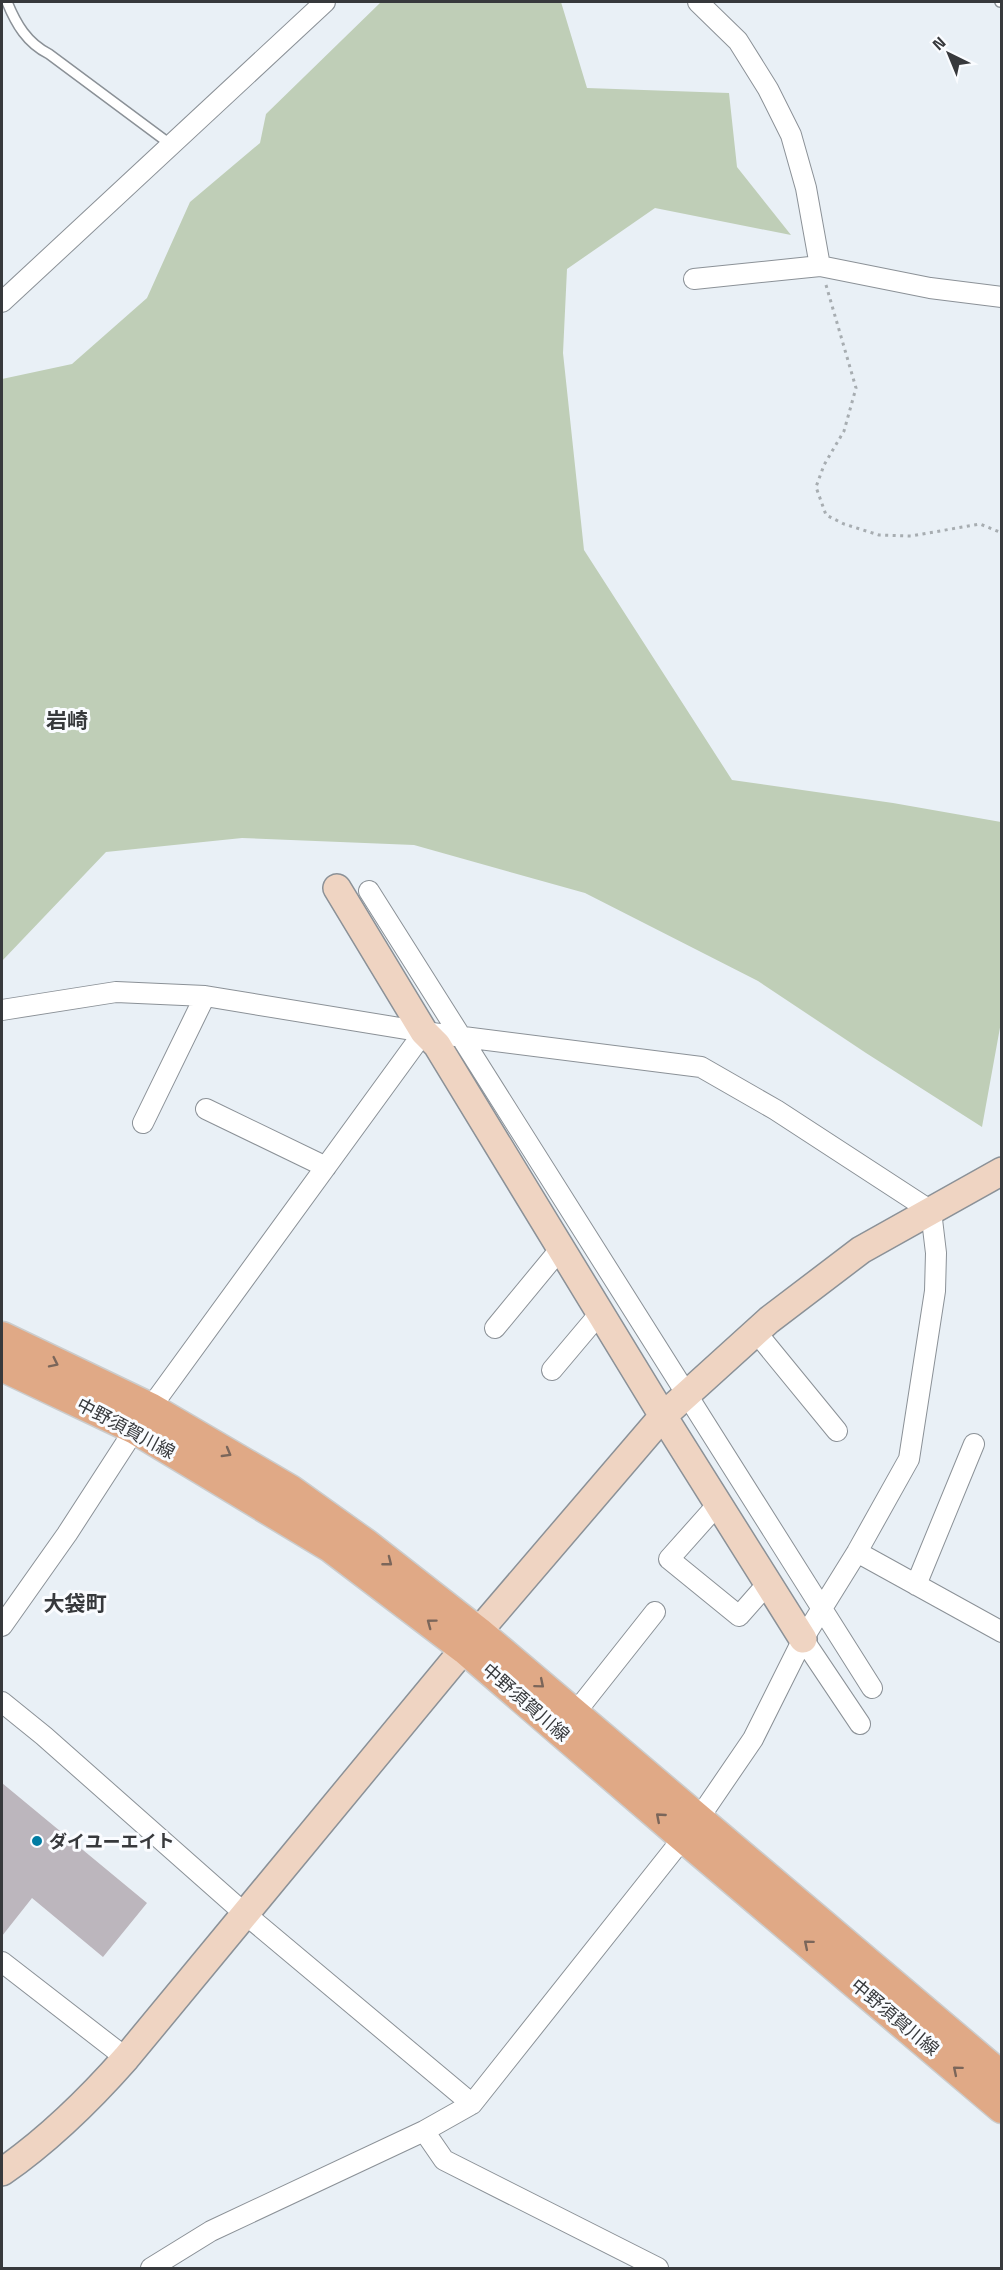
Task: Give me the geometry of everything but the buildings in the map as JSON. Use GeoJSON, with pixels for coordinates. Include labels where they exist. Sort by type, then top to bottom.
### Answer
{"type":"FeatureCollection","features":[{"type":"Feature","properties":{"kind":"main road","name":"中野須賀川線"},"geometry":{"type":"LineString","coordinates":[[2,1337],[142,1419],[290,1490],[367,1545],[472,1640],[691,1828],[1002,2108]]}},
{"type":"Feature","properties":{"kind":"main road","name":"中野須賀川線"},"geometry":{"type":"LineString","coordinates":[[2,1366],[142,1419]]}},
{"type":"Feature","properties":{"kind":"main road","name":"中野須賀川線"},"geometry":{"type":"LineString","coordinates":[[472,1640],[575,1713],[691,1828],[1002,2077]]}},
{"type":"Feature","properties":{"kind":"street"},"geometry":{"type":"LineString","coordinates":[[2,302],[324,2]]}},
{"type":"Feature","properties":{"kind":"street"},"geometry":{"type":"LineString","coordinates":[[698,2],[738,41],[768,89],[791,135],[806,188],[820,266]]}},
{"type":"Feature","properties":{"kind":"street"},"geometry":{"type":"LineString","coordinates":[[694,279],[820,266],[930,288],[1002,297]]}},
{"type":"Feature","properties":{"kind":"street"},"geometry":{"type":"LineString","coordinates":[[337,888],[718,1504],[860,1724]]}},
{"type":"Feature","properties":{"kind":"street"},"geometry":{"type":"LineString","coordinates":[[369,891],[872,1688]]}},
{"type":"Feature","properties":{"kind":"street"},"geometry":{"type":"LineString","coordinates":[[2,1010],[116,992],[205,996],[424,1032],[701,1067],[776,1110],[931,1211]]}},
{"type":"Feature","properties":{"kind":"street"},"geometry":{"type":"LineString","coordinates":[[143,1123],[205,996]]}},
{"type":"Feature","properties":{"kind":"street"},"geometry":{"type":"LineString","coordinates":[[2,1626],[67,1534],[142,1419],[424,1032]]}},
{"type":"Feature","properties":{"kind":"street"},"geometry":{"type":"LineString","coordinates":[[206,1109],[326,1167]]}},
{"type":"Feature","properties":{"kind":"street"},"geometry":{"type":"LineString","coordinates":[[2,2172],[28,2154],[94,2093],[126,2058],[472,1640],[663,1416],[756,1332],[861,1250],[1002,1171]]}},
{"type":"Feature","properties":{"kind":"street"},"geometry":{"type":"LineString","coordinates":[[151,2268],[211,2231],[424,2131],[472,2104],[691,1828],[753,1739],[803,1639],[857,1552],[909,1459],[935,1291],[936,1253],[931,1211]]}},
{"type":"Feature","properties":{"kind":"street"},"geometry":{"type":"LineString","coordinates":[[495,1328],[561,1248]]}},
{"type":"Feature","properties":{"kind":"street"},"geometry":{"type":"LineString","coordinates":[[552,1370],[600,1313]]}},
{"type":"Feature","properties":{"kind":"street"},"geometry":{"type":"LineString","coordinates":[[756,1332],[837,1431]]}},
{"type":"Feature","properties":{"kind":"street"},"geometry":{"type":"LineString","coordinates":[[916,1585],[974,1444]]}},
{"type":"Feature","properties":{"kind":"street"},"geometry":{"type":"LineString","coordinates":[[718,1504],[669,1559],[739,1616],[768,1583]]}},
{"type":"Feature","properties":{"kind":"street"},"geometry":{"type":"LineString","coordinates":[[857,1552],[1002,1632]]}},
{"type":"Feature","properties":{"kind":"street"},"geometry":{"type":"LineString","coordinates":[[575,1713],[655,1612]]}},
{"type":"Feature","properties":{"kind":"street"},"geometry":{"type":"LineString","coordinates":[[2,1702],[44,1736],[244,1913],[472,2104]]}},
{"type":"Feature","properties":{"kind":"street"},"geometry":{"type":"LineString","coordinates":[[2,1962],[126,2058]]}},
{"type":"Feature","properties":{"kind":"street"},"geometry":{"type":"LineString","coordinates":[[424,2131],[444,2160],[658,2268]]}},
{"type":"Feature","properties":{"kind":"lane"},"geometry":{"type":"LineString","coordinates":[[7,2],[20,29],[37,48],[49,54],[170,144]]}},
{"type":"Feature","properties":{"kind":"path"},"geometry":{"type":"LineString","coordinates":[[820,266],[856,388],[844,431],[824,465],[816,487],[826,515],[844,524],[879,535],[911,536],[980,524],[1002,534]]}},
{"type":"Feature","properties":{"kind":"green space"},"geometry":{"type":"Polygon","coordinates":[[[381,2],[561,2],[587,88],[729,93],[737,167],[791,235],[655,208],[567,269],[563,353],[584,550],[732,780],[893,803],[1001,822],[1001,1022],[982,1127],[758,981],[585,893],[414,845],[242,838],[106,852],[2,961],[2,379],[72,364],[147,298],[190,202],[260,143],[266,114],[381,2]]]}},
{"type":"Feature","properties":{"kind":"place","name":"ダイユーエイト"},"geometry":{"type":"Point","coordinates":[37,1841]}},
{"type":"Feature","properties":{"kind":"district","name":"岩崎"},"geometry":{"type":"Point","coordinates":[67,720]}},
{"type":"Feature","properties":{"kind":"district","name":"大袋町"},"geometry":{"type":"Point","coordinates":[75,1603]}}]}
